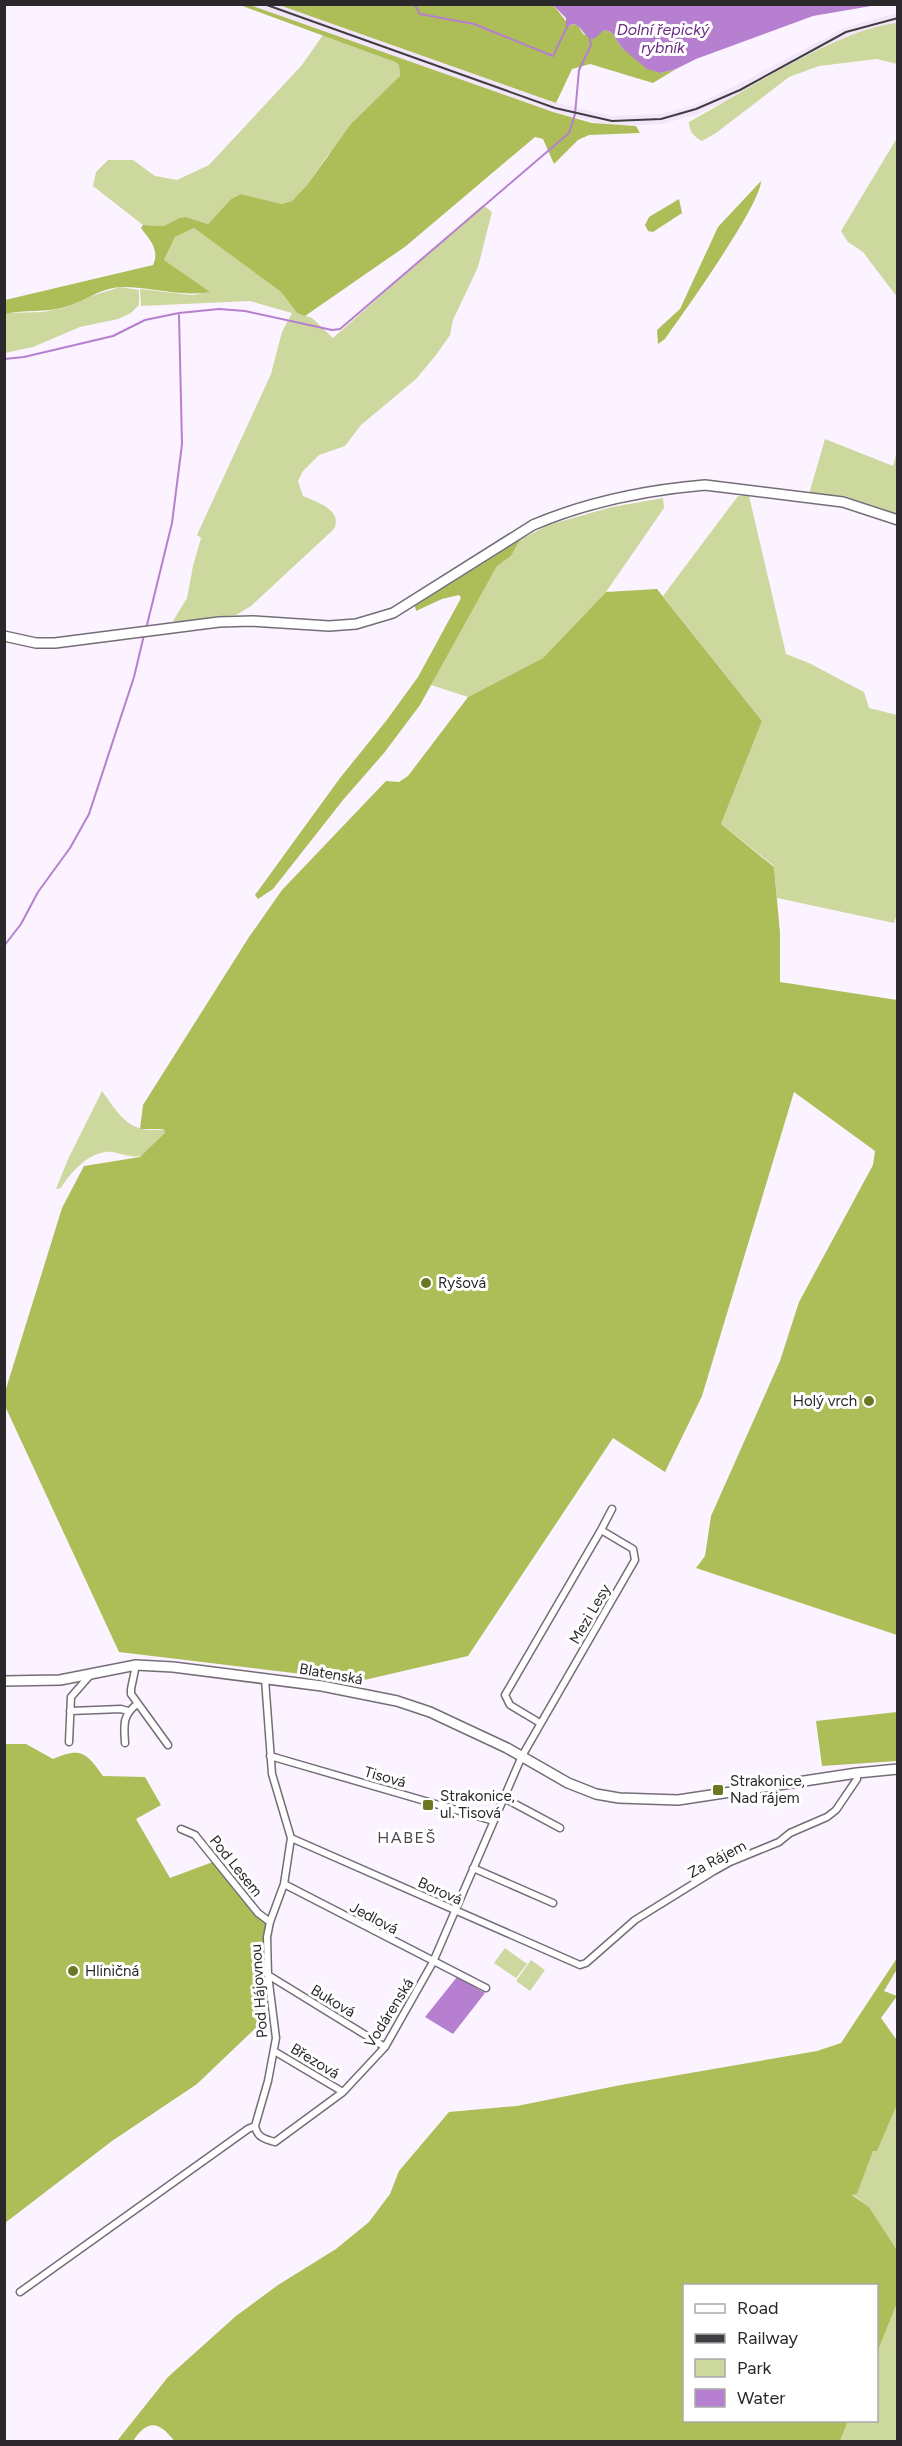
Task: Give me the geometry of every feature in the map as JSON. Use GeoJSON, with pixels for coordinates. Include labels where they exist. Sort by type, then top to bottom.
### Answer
{"type":"FeatureCollection","features":[{"type":"Feature","properties":{"kind":"street"},"geometry":{"type":"LineString","coordinates":[[4,636],[36,643],[55,643],[219,622],[252,621],[329,626],[356,624],[393,613],[533,525],[606,500],[684,487],[705,485],[843,502],[897,520]]}},
{"type":"Feature","properties":{"kind":"street"},"geometry":{"type":"LineString","coordinates":[[540,1723],[510,1705],[505,1695],[612,1509]]}},
{"type":"Feature","properties":{"kind":"street","name":"Mezi Lesy"},"geometry":{"type":"LineString","coordinates":[[522,1756],[635,1560],[633,1549],[601,1530]]}},
{"type":"Feature","properties":{"kind":"street"},"geometry":{"type":"LineString","coordinates":[[136,1665],[131,1689],[137,1704],[168,1745]]}},
{"type":"Feature","properties":{"kind":"street","name":"Blatenská"},"geometry":{"type":"LineString","coordinates":[[4,1681],[60,1680],[136,1665],[173,1667],[321,1686],[397,1701],[430,1712],[522,1756],[568,1783],[596,1794],[619,1798],[678,1800],[897,1769]]}},
{"type":"Feature","properties":{"kind":"street"},"geometry":{"type":"LineString","coordinates":[[69,1742],[71,1697],[93,1673]]}},
{"type":"Feature","properties":{"kind":"street","name":"Pod Hájovnou"},"geometry":{"type":"LineString","coordinates":[[255,2126],[276,2038],[268,1975],[267,1937],[284,1884],[291,1838],[272,1774],[265,1678]]}},
{"type":"Feature","properties":{"kind":"street"},"geometry":{"type":"LineString","coordinates":[[125,1743],[124,1719],[128,1711],[137,1704]]}},
{"type":"Feature","properties":{"kind":"street"},"geometry":{"type":"LineString","coordinates":[[70,1711],[121,1709],[128,1711]]}},
{"type":"Feature","properties":{"kind":"street","name":"Tisová"},"geometry":{"type":"LineString","coordinates":[[270,1756],[494,1821]]}},
{"type":"Feature","properties":{"kind":"street","name":"Vodárenská"},"geometry":{"type":"LineString","coordinates":[[255,2126],[256,2133],[274,2142],[343,2092],[386,2047],[433,1962],[522,1756]]}},
{"type":"Feature","properties":{"kind":"street","name":"Za Rájem"},"geometry":{"type":"LineString","coordinates":[[580,1965],[586,1963],[635,1920],[714,1871],[779,1842],[790,1833],[827,1818],[836,1810],[857,1779],[857,1773]]}},
{"type":"Feature","properties":{"kind":"street"},"geometry":{"type":"LineString","coordinates":[[504,1798],[561,1828]]}},
{"type":"Feature","properties":{"kind":"street","name":"Pod Lesem"},"geometry":{"type":"LineString","coordinates":[[181,1829],[195,1835],[258,1913],[270,1922]]}},
{"type":"Feature","properties":{"kind":"street","name":"Borová"},"geometry":{"type":"LineString","coordinates":[[291,1838],[580,1965]]}},
{"type":"Feature","properties":{"kind":"street"},"geometry":{"type":"LineString","coordinates":[[473,1868],[553,1903]]}},
{"type":"Feature","properties":{"kind":"street","name":"Jedlová"},"geometry":{"type":"LineString","coordinates":[[284,1884],[486,1988]]}},
{"type":"Feature","properties":{"kind":"street","name":"Buková"},"geometry":{"type":"LineString","coordinates":[[268,1975],[386,2047]]}},
{"type":"Feature","properties":{"kind":"street","name":"Březová"},"geometry":{"type":"LineString","coordinates":[[274,2051],[343,2092]]}},
{"type":"Feature","properties":{"kind":"street"},"geometry":{"type":"LineString","coordinates":[[20,2292],[255,2126]]}},
{"type":"Feature","properties":{"kind":"shaded area"},"geometry":{"type":"Polygon","coordinates":[[[250,5],[279,5],[556,103],[613,116],[660,114],[695,105],[844,28],[897,13],[898,23],[848,37],[742,94],[698,114],[662,124],[612,126],[553,112],[250,5]]]}},
{"type":"Feature","properties":{"kind":"green space"},"geometry":{"type":"Polygon","coordinates":[[[240,5],[250,5],[553,112],[592,123],[636,126],[640,133],[589,135],[578,140],[554,164],[543,139],[535,137],[406,246],[305,316],[297,313],[281,292],[194,228],[175,237],[164,260],[210,292],[177,293],[122,287],[100,292],[57,309],[5,314],[5,300],[153,265],[155,250],[141,228],[143,225],[164,226],[186,217],[208,224],[231,199],[241,194],[282,204],[292,201],[307,185],[351,124],[400,76],[399,65],[395,62],[240,5]]]}},
{"type":"Feature","properties":{"kind":"green space"},"geometry":{"type":"Polygon","coordinates":[[[279,5],[553,5],[570,26],[574,24],[578,26],[584,35],[604,30],[611,32],[622,48],[661,73],[676,69],[653,83],[590,64],[572,69],[556,103],[279,5]]]}},
{"type":"Feature","properties":{"kind":"green space"},"geometry":{"type":"Polygon","coordinates":[[[897,23],[897,64],[877,59],[819,66],[789,77],[716,133],[702,141],[691,131],[689,122],[792,63],[847,37],[897,23]]]}},
{"type":"Feature","properties":{"kind":"green space"},"geometry":{"type":"Polygon","coordinates":[[[323,35],[395,62],[399,65],[400,76],[327,156],[307,185],[292,201],[282,204],[241,194],[231,199],[208,224],[186,217],[164,226],[143,225],[93,186],[96,172],[108,160],[133,160],[155,176],[177,180],[209,165],[302,65],[323,35]]]}},
{"type":"Feature","properties":{"kind":"green space"},"geometry":{"type":"Polygon","coordinates":[[[897,138],[898,297],[863,252],[848,242],[841,231],[897,138]]]}},
{"type":"Feature","properties":{"kind":"green space"},"geometry":{"type":"Polygon","coordinates":[[[761,181],[757,194],[735,235],[665,339],[658,344],[657,330],[680,309],[718,227],[761,181]]]}},
{"type":"Feature","properties":{"kind":"green space"},"geometry":{"type":"Polygon","coordinates":[[[679,199],[682,213],[653,232],[648,231],[645,225],[649,217],[679,199]]]}},
{"type":"Feature","properties":{"kind":"green space"},"geometry":{"type":"Polygon","coordinates":[[[483,205],[492,212],[478,267],[453,320],[450,335],[416,379],[361,425],[345,446],[319,455],[303,471],[298,481],[303,496],[332,512],[336,522],[334,529],[251,606],[236,615],[173,621],[187,598],[201,538],[197,535],[271,374],[282,332],[292,313],[250,301],[141,306],[140,289],[192,295],[209,292],[164,260],[175,237],[194,228],[281,292],[297,313],[312,318],[333,338],[483,205]]]}},
{"type":"Feature","properties":{"kind":"green space"},"geometry":{"type":"Polygon","coordinates":[[[120,287],[139,290],[139,305],[131,313],[118,319],[80,327],[33,347],[5,353],[6,313],[43,312],[67,307],[85,298],[120,287]]]}},
{"type":"Feature","properties":{"kind":"green space"},"geometry":{"type":"Polygon","coordinates":[[[825,439],[893,466],[897,451],[897,514],[845,496],[809,494],[825,439]]]}},
{"type":"Feature","properties":{"kind":"green space"},"geometry":{"type":"Polygon","coordinates":[[[738,496],[749,496],[786,654],[809,663],[864,692],[869,708],[897,715],[898,911],[894,923],[777,898],[774,866],[721,824],[762,721],[663,596],[738,496]]]}},
{"type":"Feature","properties":{"kind":"green space"},"geometry":{"type":"Polygon","coordinates":[[[663,498],[664,508],[606,592],[543,658],[468,697],[431,685],[497,566],[511,556],[520,540],[548,525],[612,507],[663,498]]]}},
{"type":"Feature","properties":{"kind":"green space"},"geometry":{"type":"Polygon","coordinates":[[[520,540],[511,556],[497,566],[420,705],[384,753],[343,800],[273,889],[258,899],[255,895],[340,778],[418,677],[461,598],[459,595],[442,599],[416,611],[415,606],[520,540]]]}},
{"type":"Feature","properties":{"kind":"green space"},"geometry":{"type":"Polygon","coordinates":[[[657,589],[762,721],[721,824],[774,867],[780,933],[780,982],[897,1000],[897,1635],[696,1568],[705,1556],[711,1516],[780,1361],[799,1302],[873,1165],[875,1151],[794,1092],[702,1396],[665,1472],[613,1438],[468,1656],[360,1681],[119,1652],[5,1406],[5,1392],[62,1208],[84,1166],[140,1157],[165,1133],[164,1129],[140,1129],[143,1105],[249,937],[282,890],[386,781],[399,782],[408,776],[468,697],[543,658],[606,592],[657,589]]]}},
{"type":"Feature","properties":{"kind":"green space"},"geometry":{"type":"Polygon","coordinates":[[[102,1091],[127,1122],[143,1129],[165,1129],[165,1133],[151,1150],[141,1156],[113,1152],[97,1154],[83,1162],[61,1188],[56,1189],[69,1157],[102,1091]]]}},
{"type":"Feature","properties":{"kind":"green space"},"geometry":{"type":"Polygon","coordinates":[[[897,1712],[897,1761],[822,1766],[816,1721],[897,1712]]]}},
{"type":"Feature","properties":{"kind":"green space"},"geometry":{"type":"Polygon","coordinates":[[[4,1744],[26,1744],[53,1759],[70,1753],[82,1754],[103,1776],[145,1777],[161,1805],[136,1819],[170,1878],[218,1860],[267,1923],[264,2020],[197,2084],[112,2141],[5,2223],[4,1744]]]}},
{"type":"Feature","properties":{"kind":"green space"},"geometry":{"type":"Polygon","coordinates":[[[505,1948],[527,1964],[516,1978],[494,1963],[505,1948]]]}},
{"type":"Feature","properties":{"kind":"green space"},"geometry":{"type":"Polygon","coordinates":[[[897,1958],[897,1969],[884,1991],[897,1996],[881,2018],[896,2039],[898,2102],[877,2151],[873,2151],[857,2194],[852,2195],[869,2207],[897,2250],[897,2303],[878,2350],[878,2284],[683,2284],[683,2422],[848,2422],[840,2441],[175,2442],[164,2430],[154,2425],[144,2429],[133,2441],[117,2441],[168,2377],[236,2316],[278,2285],[336,2249],[369,2222],[390,2194],[399,2171],[449,2112],[517,2106],[621,2085],[817,2051],[841,2043],[897,1958]]]}},
{"type":"Feature","properties":{"kind":"green space"},"geometry":{"type":"Polygon","coordinates":[[[531,1960],[545,1970],[530,1991],[516,1981],[531,1960]]]}},
{"type":"Feature","properties":{"kind":"green space"},"geometry":{"type":"Polygon","coordinates":[[[897,2102],[897,2250],[869,2207],[852,2194],[857,2194],[873,2150],[877,2151],[897,2102]]]}},
{"type":"Feature","properties":{"kind":"green space"},"geometry":{"type":"Polygon","coordinates":[[[897,2303],[897,2441],[840,2441],[848,2422],[878,2422],[878,2350],[897,2303]]]}},
{"type":"Feature","properties":{"kind":"water","name":"Dolní řepický rybník"},"geometry":{"type":"Polygon","coordinates":[[[553,5],[877,5],[813,16],[661,73],[647,69],[622,48],[611,32],[604,30],[594,39],[574,24],[566,27],[566,18],[553,5]]]}},
{"type":"Feature","properties":{"kind":"water"},"geometry":{"type":"Polygon","coordinates":[[[457,1977],[485,1993],[453,2034],[425,2017],[457,1977]]]}},
{"type":"Feature","properties":{"kind":"waterway"},"geometry":{"type":"LineString","coordinates":[[414,4],[420,14],[474,24],[553,56],[568,25]]}},
{"type":"Feature","properties":{"kind":"waterway"},"geometry":{"type":"LineString","coordinates":[[4,359],[24,357],[113,336],[145,320],[179,313],[219,309],[245,311],[332,330],[340,329],[569,133],[575,114],[579,70],[591,45],[589,36]]}},
{"type":"Feature","properties":{"kind":"waterway"},"geometry":{"type":"LineString","coordinates":[[146,629],[172,523],[182,444],[179,315]]}},
{"type":"Feature","properties":{"kind":"waterway"},"geometry":{"type":"LineString","coordinates":[[4,946],[21,924],[38,892],[70,848],[89,814],[134,677],[144,635]]}},
{"type":"Feature","properties":{"kind":"railway"},"geometry":{"type":"LineString","coordinates":[[264,4],[555,108],[612,121],[661,119],[696,109],[740,90],[846,32],[898,18]]}},
{"type":"Feature","properties":{"kind":"place","name":"Ryšová"},"geometry":{"type":"Point","coordinates":[426,1283]}},
{"type":"Feature","properties":{"kind":"place","name":"Holý vrch"},"geometry":{"type":"Point","coordinates":[869,1401]}},
{"type":"Feature","properties":{"kind":"place","name":"Strakonice, Nad rájem"},"geometry":{"type":"Point","coordinates":[718,1790]}},
{"type":"Feature","properties":{"kind":"place","name":"Strakonice, ul. Tisová"},"geometry":{"type":"Point","coordinates":[428,1805]}},
{"type":"Feature","properties":{"kind":"place","name":"Hliničná"},"geometry":{"type":"Point","coordinates":[73,1971]}},
{"type":"Feature","properties":{"kind":"district","name":"HABEŠ"},"geometry":{"type":"Point","coordinates":[407,1837]}}]}
